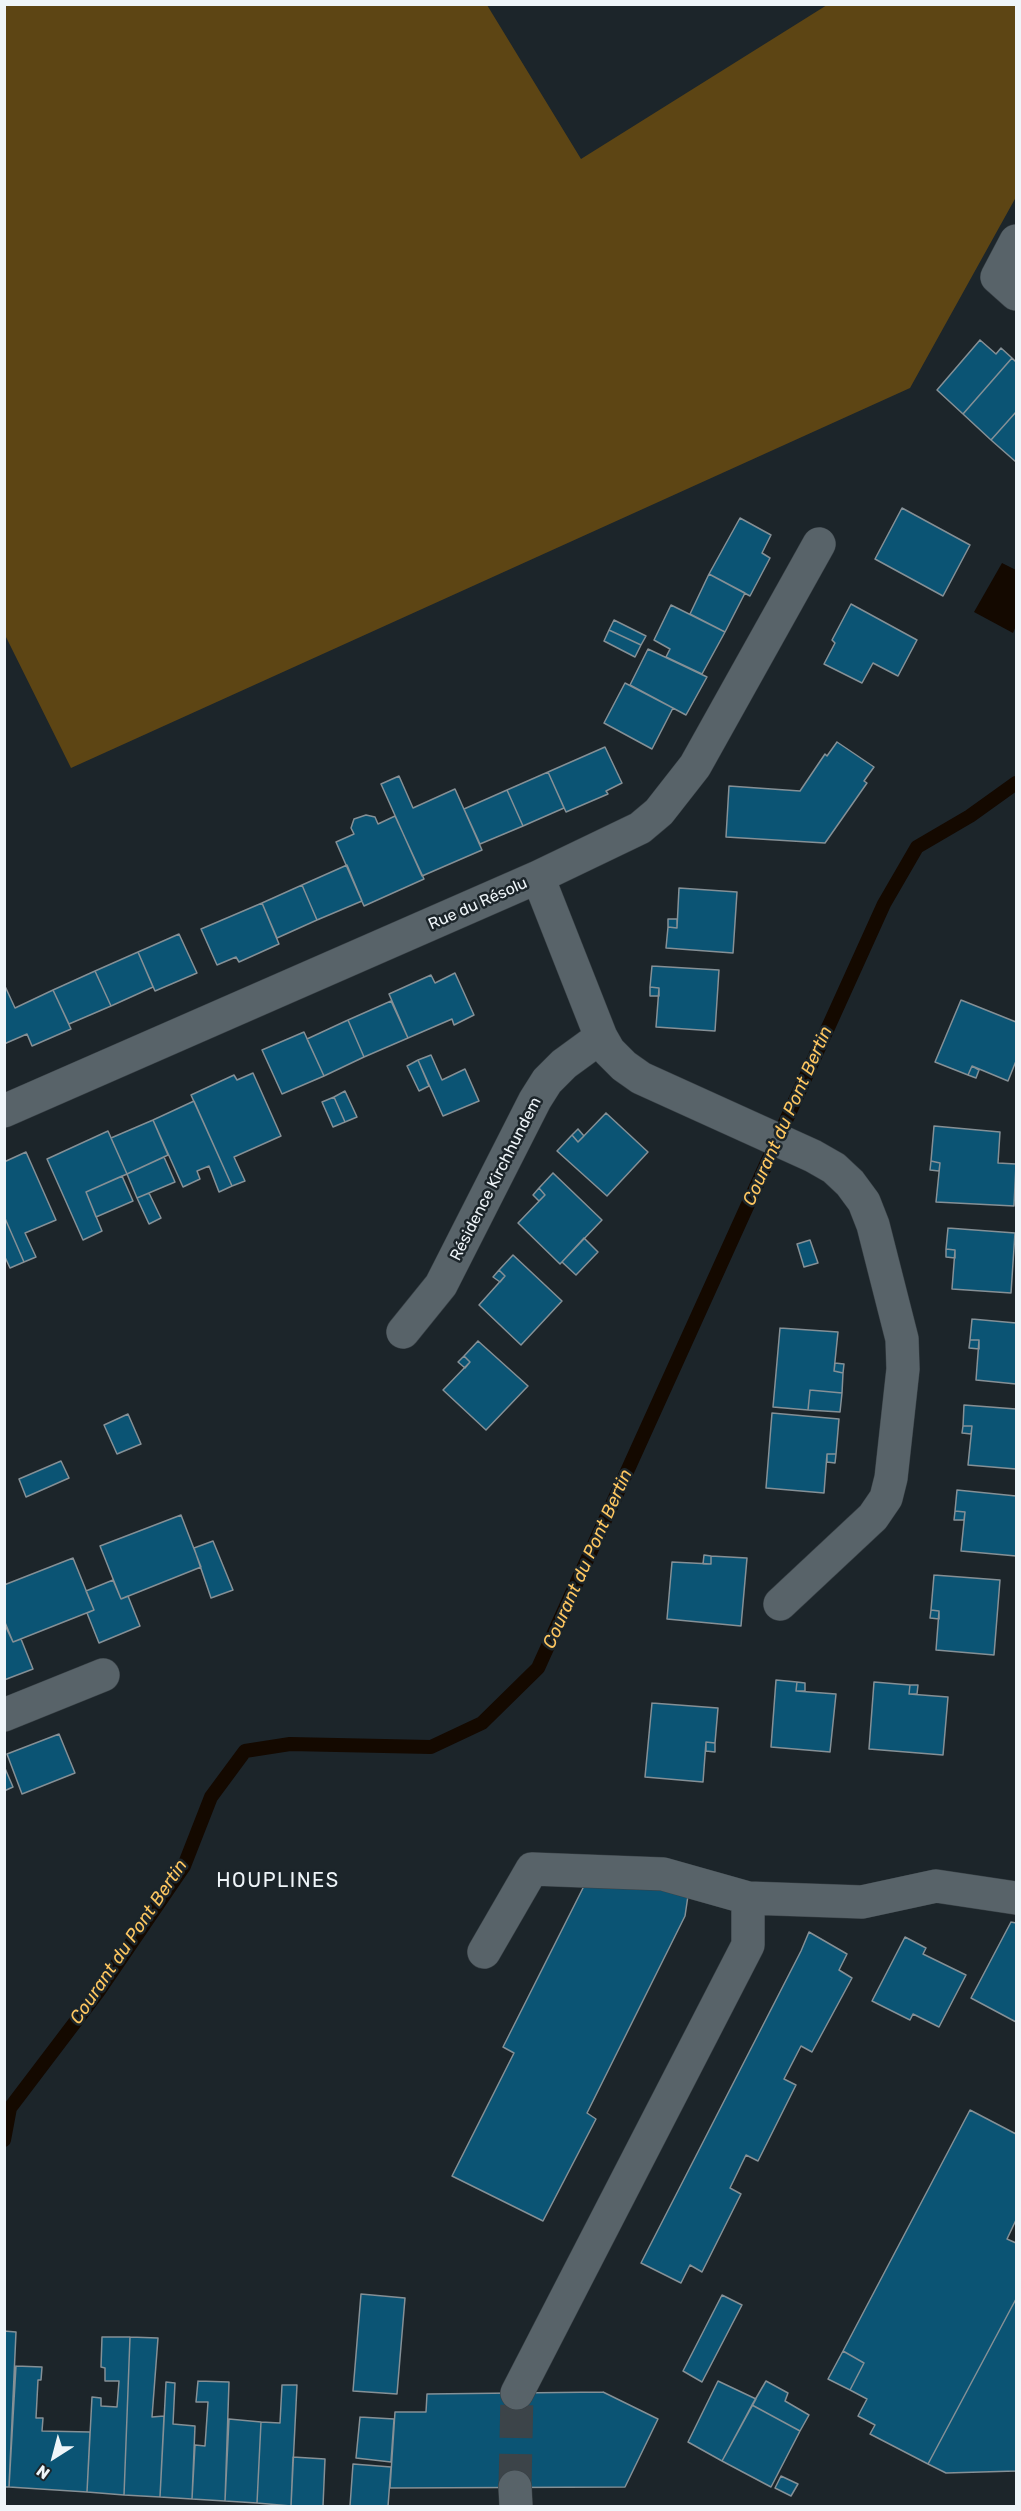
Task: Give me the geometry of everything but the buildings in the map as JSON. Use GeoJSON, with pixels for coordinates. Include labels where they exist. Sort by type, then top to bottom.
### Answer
{"type":"FeatureCollection","features":[{"type":"Feature","properties":{"kind":"street"},"geometry":{"type":"LineString","coordinates":[[1007,286],[1017,241]]}},
{"type":"Feature","properties":{"kind":"street","name":"Rue du Résolu"},"geometry":{"type":"LineString","coordinates":[[4,1111],[538,877],[640,828],[678,791],[695,766],[819,544]]}},
{"type":"Feature","properties":{"kind":"street"},"geometry":{"type":"LineString","coordinates":[[538,877],[601,1037],[609,1051],[641,1078],[813,1156],[834,1168],[850,1183],[864,1202],[873,1225],[902,1339],[903,1369],[891,1478],[886,1498],[857,1533],[780,1604]]}},
{"type":"Feature","properties":{"kind":"street","name":"Résidence Kirchhundem"},"geometry":{"type":"LineString","coordinates":[[403,1332],[441,1285],[535,1100],[547,1081],[564,1064],[601,1037]]}},
{"type":"Feature","properties":{"kind":"street"},"geometry":{"type":"LineString","coordinates":[[4,1715],[103,1675]]}},
{"type":"Feature","properties":{"kind":"street"},"geometry":{"type":"LineString","coordinates":[[484,1952],[532,1869],[663,1874],[748,1898],[862,1902],[936,1886],[1017,1898]]}},
{"type":"Feature","properties":{"kind":"street"},"geometry":{"type":"LineString","coordinates":[[518,2393],[748,1945],[748,1898]]}},
{"type":"Feature","properties":{"kind":"shaded area"},"geometry":{"type":"Polygon","coordinates":[[[5,4],[487,5],[581,159],[827,5],[1016,5],[1016,197],[910,388],[71,768],[5,635],[5,4]]]}},
{"type":"Feature","properties":{"kind":"shaded area"},"geometry":{"type":"Polygon","coordinates":[[[1002,563],[1016,570],[1016,626],[1013,633],[974,612],[1002,563]]]}},
{"type":"Feature","properties":{"kind":"waterway","name":"Courant du Pont Bertin"},"geometry":{"type":"LineString","coordinates":[[4,2140],[10,2108],[98,1992],[184,1866],[211,1797],[245,1751],[290,1744],[431,1747],[482,1723],[538,1668],[884,904],[917,847],[970,816],[1016,783]]}},
{"type":"Feature","properties":{"kind":"tunnel"},"geometry":{"type":"LineString","coordinates":[[515,2487],[517,2393]]}},
{"type":"Feature","properties":{"kind":"district","name":"HOUPLINES"},"geometry":{"type":"Point","coordinates":[278,1881]}}]}
